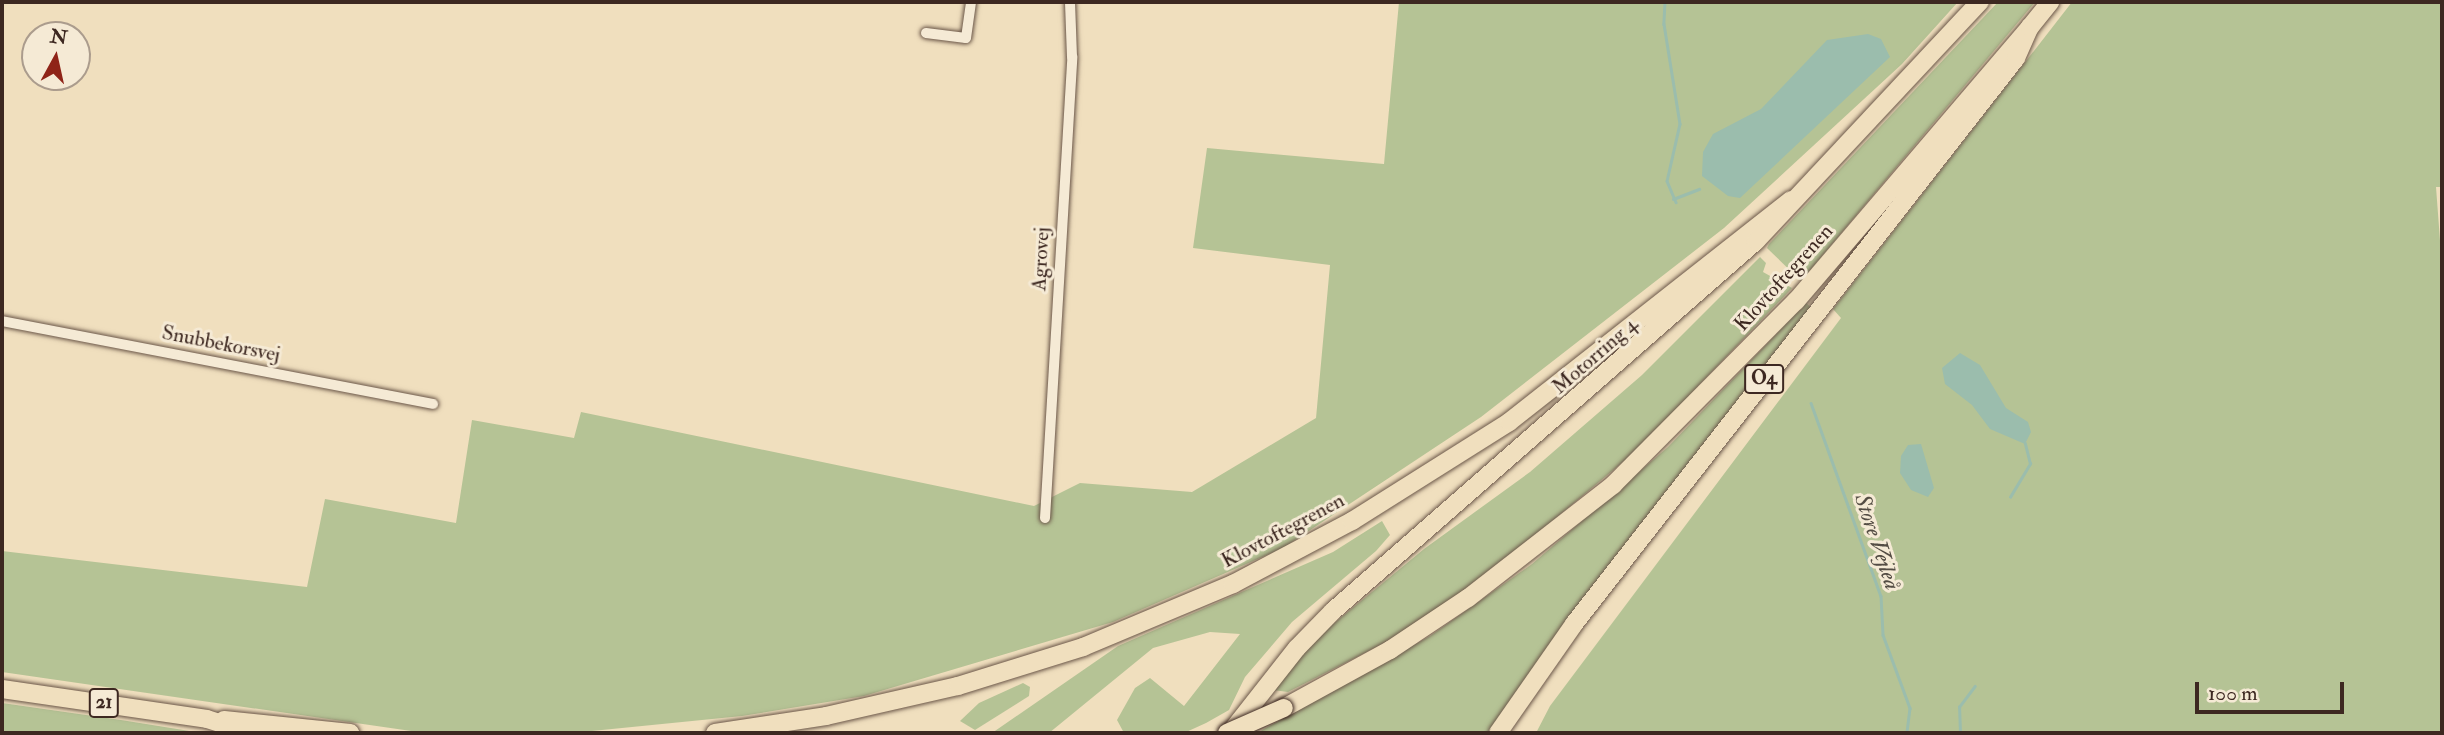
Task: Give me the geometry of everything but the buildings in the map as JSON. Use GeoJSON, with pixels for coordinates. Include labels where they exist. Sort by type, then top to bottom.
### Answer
{"type":"FeatureCollection","features":[{"type":"Feature","properties":{"kind":"highway","name":"Motorring 4"},"geometry":{"type":"LineString","coordinates":[[1229,733],[1297,648],[1334,611],[1656,333],[1756,241],[1791,200],[1980,2]]}},
{"type":"Feature","properties":{"kind":"highway","name":"O4"},"geometry":{"type":"LineString","coordinates":[[1498,733],[1574,624],[2016,58],[2030,27],[2050,2]]}},
{"type":"Feature","properties":{"kind":"highway","name":"Klovtoftegrenen"},"geometry":{"type":"LineString","coordinates":[[1229,733],[1284,708],[1378,657],[1468,598],[1613,485],[1796,301],[2030,27]]}},
{"type":"Feature","properties":{"kind":"highway","name":"Klovtoftegrenen"},"geometry":{"type":"LineString","coordinates":[[715,733],[826,716],[958,686],[1083,647],[1233,584],[1352,521],[1509,422],[1791,200]]}},
{"type":"Feature","properties":{"kind":"highway","name":"21"},"geometry":{"type":"LineString","coordinates":[[2,689],[207,719],[251,733]]}},
{"type":"Feature","properties":{"kind":"highway"},"geometry":{"type":"LineString","coordinates":[[207,719],[350,733]]}},
{"type":"Feature","properties":{"kind":"street"},"geometry":{"type":"LineString","coordinates":[[926,33],[966,38],[971,2]]}},
{"type":"Feature","properties":{"kind":"street","name":"Agrovej"},"geometry":{"type":"LineString","coordinates":[[1045,518],[1072,57],[1070,2]]}},
{"type":"Feature","properties":{"kind":"street","name":"Snubbekorsvej"},"geometry":{"type":"LineString","coordinates":[[2,321],[433,404]]}},
{"type":"Feature","properties":{"kind":"shaded area"},"geometry":{"type":"Polygon","coordinates":[[[1399,2],[1958,2],[1902,64],[1724,228],[1481,417],[1283,548],[1113,622],[864,696],[742,716],[592,731],[425,733],[2,672],[2,551],[307,587],[325,499],[456,523],[472,420],[574,438],[581,412],[1034,506],[1080,483],[1192,492],[1316,418],[1330,265],[1193,248],[1207,148],[1384,164],[1399,2]]]}},
{"type":"Feature","properties":{"kind":"shaded area"},"geometry":{"type":"Polygon","coordinates":[[[1998,2],[2035,2],[1801,281],[1767,248],[1769,244],[1998,2]]]}},
{"type":"Feature","properties":{"kind":"shaded area"},"geometry":{"type":"Polygon","coordinates":[[[2072,2],[2442,2],[2442,187],[2436,187],[2442,267],[2442,733],[1536,733],[1550,706],[1841,318],[1833,309],[2072,2]]]}},
{"type":"Feature","properties":{"kind":"shaded area"},"geometry":{"type":"Polygon","coordinates":[[[1868,34],[1881,39],[1890,57],[1740,198],[1728,196],[1702,176],[1703,152],[1713,134],[1761,109],[1827,40],[1868,34]]]}},
{"type":"Feature","properties":{"kind":"shaded area"},"geometry":{"type":"Polygon","coordinates":[[[1760,257],[1766,263],[1763,272],[1792,288],[1636,451],[1477,584],[1398,636],[1288,692],[1273,690],[1315,639],[1424,549],[1530,472],[1642,375],[1760,257]]]}},
{"type":"Feature","properties":{"kind":"shaded area"},"geometry":{"type":"Polygon","coordinates":[[[1806,303],[1812,308],[1492,733],[1257,733],[1430,636],[1532,564],[1668,447],[1806,303]]]}},
{"type":"Feature","properties":{"kind":"shaded area"},"geometry":{"type":"Polygon","coordinates":[[[1960,353],[1980,365],[2006,408],[2028,422],[2031,432],[2025,444],[1990,429],[1972,405],[1945,384],[1942,368],[1960,353]]]}},
{"type":"Feature","properties":{"kind":"shaded area"},"geometry":{"type":"Polygon","coordinates":[[[1921,444],[1934,488],[1928,497],[1911,490],[1900,473],[1901,456],[1908,445],[1921,444]]]}},
{"type":"Feature","properties":{"kind":"shaded area"},"geometry":{"type":"Polygon","coordinates":[[[1382,521],[1390,535],[1376,551],[1292,622],[1245,677],[1229,710],[1206,723],[1184,733],[1124,733],[1117,720],[1135,688],[1150,678],[1184,706],[1240,634],[1210,632],[1153,648],[1049,733],[992,733],[1118,646],[1333,552],[1382,521]]]}},
{"type":"Feature","properties":{"kind":"shaded area"},"geometry":{"type":"Polygon","coordinates":[[[1023,683],[1030,687],[1029,696],[975,730],[960,721],[979,703],[1023,683]]]}},
{"type":"Feature","properties":{"kind":"shaded area"},"geometry":{"type":"Polygon","coordinates":[[[2,703],[121,720],[202,733],[2,733],[2,703]]]}},
{"type":"Feature","properties":{"kind":"waterway","name":"Store Vejleå"},"geometry":{"type":"LineString","coordinates":[[1665,2],[1664,24],[1680,124],[1667,181],[1676,202]]}},
{"type":"Feature","properties":{"kind":"waterway"},"geometry":{"type":"LineString","coordinates":[[1673,199],[1699,189]]}},
{"type":"Feature","properties":{"kind":"waterway","name":"Store Vejleå"},"geometry":{"type":"LineString","coordinates":[[1811,403],[1881,596],[1883,635],[1910,708],[1907,733]]}},
{"type":"Feature","properties":{"kind":"waterway"},"geometry":{"type":"LineString","coordinates":[[2010,497],[2030,464],[2025,444]]}},
{"type":"Feature","properties":{"kind":"waterway"},"geometry":{"type":"LineString","coordinates":[[1960,733],[1959,707],[1975,686]]}}]}
